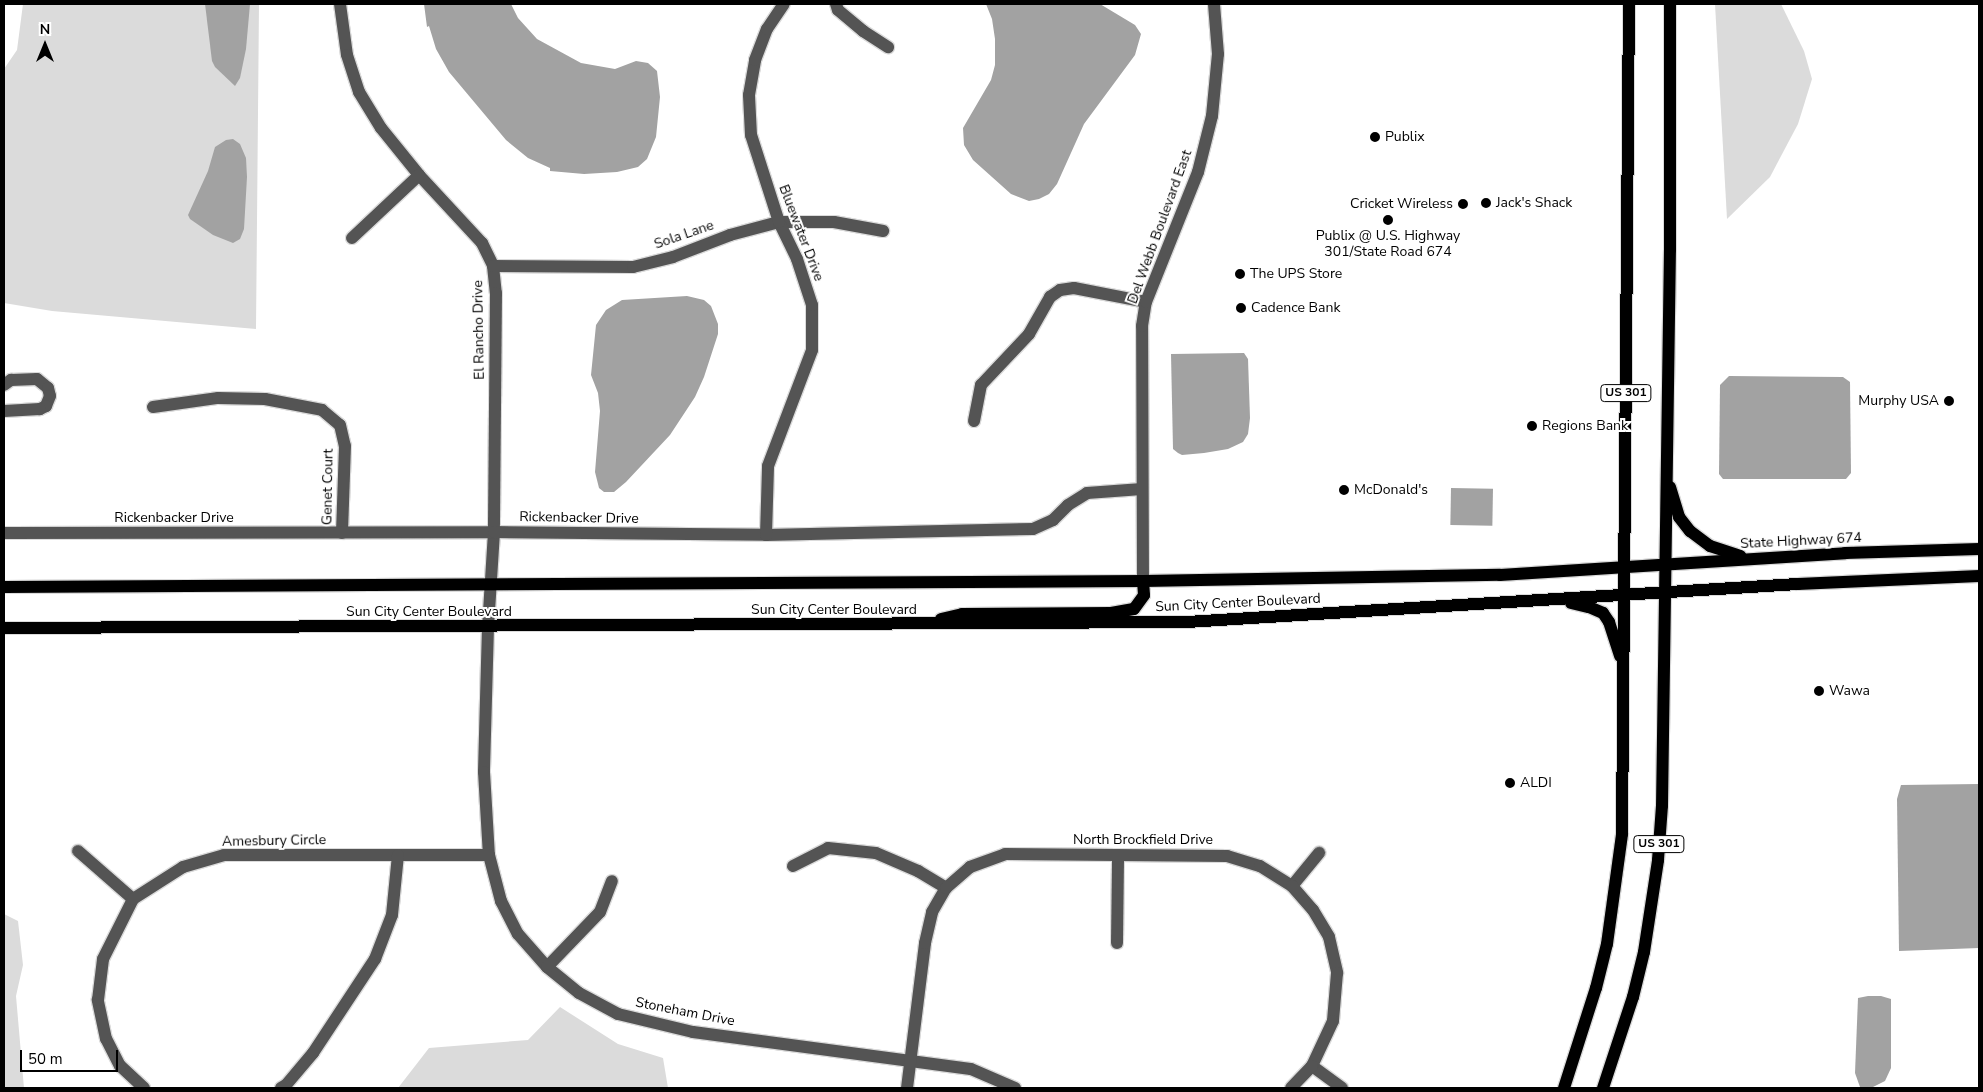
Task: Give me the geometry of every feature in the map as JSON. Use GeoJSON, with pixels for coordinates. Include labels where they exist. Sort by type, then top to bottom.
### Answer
{"type":"FeatureCollection","features":[{"type":"Feature","properties":{"kind":"main road","name":"US 301"},"geometry":{"type":"LineString","coordinates":[[1564,1088],[1596,988],[1616,893],[1624,796],[1629,4]]}},
{"type":"Feature","properties":{"kind":"main road","name":"US 301"},"geometry":{"type":"LineString","coordinates":[[1603,1088],[1633,997],[1644,952],[1658,860],[1663,754],[1664,563],[1667,477],[1670,4]]}},
{"type":"Feature","properties":{"kind":"main road"},"geometry":{"type":"LineString","coordinates":[[1667,477],[1679,517],[1690,531],[1710,546],[1747,559]]}},
{"type":"Feature","properties":{"kind":"main road","name":"State Highway 674"},"geometry":{"type":"LineString","coordinates":[[1625,567],[1664,563],[1845,553],[1979,549]]}},
{"type":"Feature","properties":{"kind":"main road","name":"Sun City Center Boulevard"},"geometry":{"type":"LineString","coordinates":[[4,587],[1143,581],[1500,575],[1625,567]]}},
{"type":"Feature","properties":{"kind":"main road"},"geometry":{"type":"LineString","coordinates":[[1664,592],[1979,576]]}},
{"type":"Feature","properties":{"kind":"main road"},"geometry":{"type":"LineString","coordinates":[[917,625],[962,614],[1111,613],[1134,609],[1144,595],[1143,581]]}},
{"type":"Feature","properties":{"kind":"main road","name":"Sun City Center Boulevard"},"geometry":{"type":"LineString","coordinates":[[4,628],[917,625],[1187,622],[1664,592]]}},
{"type":"Feature","properties":{"kind":"main road"},"geometry":{"type":"LineString","coordinates":[[1557,600],[1589,607],[1603,613],[1609,622],[1624,671]]}},
{"type":"Feature","properties":{"kind":"street","name":"El Rancho Drive"},"geometry":{"type":"LineString","coordinates":[[340,4],[348,55],[359,92],[381,128],[419,175],[482,243],[493,266],[496,293],[493,585]]}},
{"type":"Feature","properties":{"kind":"street","name":"Bluewater Drive"},"geometry":{"type":"LineString","coordinates":[[766,535],[768,466],[812,350],[812,304],[797,259],[779,222],[751,135],[750,95],[754,60],[768,29],[784,4]]}},
{"type":"Feature","properties":{"kind":"street"},"geometry":{"type":"LineString","coordinates":[[836,4],[838,10],[863,31],[888,46]]}},
{"type":"Feature","properties":{"kind":"street","name":"Del Webb Boulevard East"},"geometry":{"type":"LineString","coordinates":[[1143,581],[1142,326],[1146,302],[1198,172],[1212,116],[1218,54],[1214,4]]}},
{"type":"Feature","properties":{"kind":"street"},"geometry":{"type":"LineString","coordinates":[[352,238],[419,175]]}},
{"type":"Feature","properties":{"kind":"street","name":"Sola Lane"},"geometry":{"type":"LineString","coordinates":[[493,266],[633,267],[673,257],[730,235],[779,222],[834,222],[884,231]]}},
{"type":"Feature","properties":{"kind":"street"},"geometry":{"type":"LineString","coordinates":[[974,421],[981,385],[1029,334],[1050,297],[1060,290],[1074,288],[1146,302]]}},
{"type":"Feature","properties":{"kind":"street"},"geometry":{"type":"LineString","coordinates":[[4,385],[10,380],[37,379],[48,388],[50,396],[46,406],[40,409],[4,410]]}},
{"type":"Feature","properties":{"kind":"street","name":"Genet Court"},"geometry":{"type":"LineString","coordinates":[[153,408],[218,398],[264,399],[322,410],[340,425],[345,446],[342,533]]}},
{"type":"Feature","properties":{"kind":"street","name":"Rickenbacker Drive"},"geometry":{"type":"LineString","coordinates":[[4,533],[494,532],[766,535],[1033,529],[1053,520],[1068,505],[1087,494],[1142,489]]}},
{"type":"Feature","properties":{"kind":"street","name":"Stoneham Drive"},"geometry":{"type":"LineString","coordinates":[[493,585],[488,627],[484,772],[489,855],[501,901],[518,934],[547,967],[579,993],[618,1014],[644,1021],[693,1032],[971,1069],[1015,1088]]}},
{"type":"Feature","properties":{"kind":"street"},"geometry":{"type":"LineString","coordinates":[[793,866],[828,848],[876,853],[918,871],[946,888]]}},
{"type":"Feature","properties":{"kind":"street"},"geometry":{"type":"LineString","coordinates":[[78,851],[133,899],[103,959],[98,1000],[106,1039],[120,1066],[144,1088]]}},
{"type":"Feature","properties":{"kind":"street"},"geometry":{"type":"LineString","coordinates":[[1292,886],[1319,853]]}},
{"type":"Feature","properties":{"kind":"street","name":"North Brockfield Drive"},"geometry":{"type":"LineString","coordinates":[[907,1088],[912,1061],[925,943],[932,912],[946,888],[970,867],[1005,854],[1227,856],[1260,866],[1292,886],[1313,910],[1329,936],[1337,974],[1333,1021],[1312,1066],[1291,1088]]}},
{"type":"Feature","properties":{"kind":"street","name":"Amesbury Circle"},"geometry":{"type":"LineString","coordinates":[[133,899],[183,867],[224,855],[489,855]]}},
{"type":"Feature","properties":{"kind":"street"},"geometry":{"type":"LineString","coordinates":[[281,1088],[286,1085],[313,1053],[374,959],[392,915],[398,855]]}},
{"type":"Feature","properties":{"kind":"street"},"geometry":{"type":"LineString","coordinates":[[1117,943],[1118,855]]}},
{"type":"Feature","properties":{"kind":"street"},"geometry":{"type":"LineString","coordinates":[[547,967],[600,912],[612,881]]}},
{"type":"Feature","properties":{"kind":"street"},"geometry":{"type":"LineString","coordinates":[[1312,1066],[1342,1088]]}},
{"type":"Feature","properties":{"kind":"shaded area"},"geometry":{"type":"Polygon","coordinates":[[[23,4],[259,4],[256,329],[52,311],[4,303],[4,69],[17,50],[23,4]]]}},
{"type":"Feature","properties":{"kind":"shaded area"},"geometry":{"type":"Polygon","coordinates":[[[205,4],[250,4],[246,49],[240,78],[235,86],[215,67],[212,61],[205,4]]]}},
{"type":"Feature","properties":{"kind":"shaded area"},"geometry":{"type":"Polygon","coordinates":[[[424,4],[511,4],[518,18],[537,39],[581,63],[615,69],[636,61],[648,63],[657,71],[660,97],[656,137],[647,159],[638,167],[617,172],[584,174],[550,171],[550,168],[528,158],[506,140],[449,72],[436,49],[429,26],[427,27],[424,4]]]}},
{"type":"Feature","properties":{"kind":"shaded area"},"geometry":{"type":"Polygon","coordinates":[[[986,4],[1100,4],[1135,25],[1141,34],[1135,55],[1084,124],[1057,184],[1049,194],[1039,199],[1029,201],[1011,194],[973,160],[964,145],[963,128],[991,80],[995,65],[995,39],[992,19],[986,4]]]}},
{"type":"Feature","properties":{"kind":"shaded area"},"geometry":{"type":"Polygon","coordinates":[[[1715,4],[1781,4],[1804,51],[1812,79],[1798,124],[1770,177],[1727,219],[1715,4]]]}},
{"type":"Feature","properties":{"kind":"shaded area"},"geometry":{"type":"Polygon","coordinates":[[[233,139],[240,144],[246,158],[247,177],[244,229],[240,239],[233,243],[213,235],[190,219],[188,215],[208,171],[215,147],[226,140],[233,139]]]}},
{"type":"Feature","properties":{"kind":"shaded area"},"geometry":{"type":"Polygon","coordinates":[[[687,296],[704,300],[711,306],[718,324],[718,334],[704,377],[695,397],[670,435],[626,482],[614,492],[604,492],[599,488],[595,472],[600,411],[598,393],[591,375],[596,325],[606,310],[622,300],[687,296]]]}},
{"type":"Feature","properties":{"kind":"shaded area"},"geometry":{"type":"Polygon","coordinates":[[[1244,353],[1248,359],[1250,418],[1248,434],[1243,442],[1228,449],[1182,455],[1178,453],[1173,449],[1171,354],[1244,353]]]}},
{"type":"Feature","properties":{"kind":"shaded area"},"geometry":{"type":"Polygon","coordinates":[[[1729,376],[1843,377],[1850,382],[1851,473],[1846,479],[1723,479],[1719,474],[1720,385],[1729,376]]]}},
{"type":"Feature","properties":{"kind":"shaded area"},"geometry":{"type":"Polygon","coordinates":[[[1451,488],[1493,489],[1492,526],[1450,525],[1451,488]]]}},
{"type":"Feature","properties":{"kind":"shaded area"},"geometry":{"type":"Polygon","coordinates":[[[1979,784],[1979,948],[1899,951],[1897,799],[1901,785],[1979,784]]]}},
{"type":"Feature","properties":{"kind":"shaded area"},"geometry":{"type":"Polygon","coordinates":[[[4,914],[18,921],[23,965],[16,996],[24,1088],[4,1088],[4,914]]]}},
{"type":"Feature","properties":{"kind":"shaded area"},"geometry":{"type":"Polygon","coordinates":[[[1881,996],[1891,999],[1891,1068],[1885,1081],[1873,1087],[1860,1087],[1855,1073],[1858,998],[1881,996]]]}},
{"type":"Feature","properties":{"kind":"shaded area"},"geometry":{"type":"Polygon","coordinates":[[[560,1007],[618,1044],[663,1058],[668,1088],[398,1088],[429,1048],[528,1040],[560,1007]]]}},
{"type":"Feature","properties":{"kind":"place","name":"Publix"},"geometry":{"type":"Point","coordinates":[1375,137]}},
{"type":"Feature","properties":{"kind":"place","name":"Jack's Shack"},"geometry":{"type":"Point","coordinates":[1486,203]}},
{"type":"Feature","properties":{"kind":"place","name":"Cricket Wireless"},"geometry":{"type":"Point","coordinates":[1463,204]}},
{"type":"Feature","properties":{"kind":"place","name":"Publix @ U.S. Highway 301/State Road 674"},"geometry":{"type":"Point","coordinates":[1388,220]}},
{"type":"Feature","properties":{"kind":"place","name":"The UPS Store"},"geometry":{"type":"Point","coordinates":[1240,274]}},
{"type":"Feature","properties":{"kind":"place","name":"Cadence Bank"},"geometry":{"type":"Point","coordinates":[1241,308]}},
{"type":"Feature","properties":{"kind":"place","name":"Murphy USA"},"geometry":{"type":"Point","coordinates":[1949,401]}},
{"type":"Feature","properties":{"kind":"place","name":"Regions Bank"},"geometry":{"type":"Point","coordinates":[1532,426]}},
{"type":"Feature","properties":{"kind":"place","name":"McDonald's"},"geometry":{"type":"Point","coordinates":[1344,490]}},
{"type":"Feature","properties":{"kind":"place","name":"Wawa"},"geometry":{"type":"Point","coordinates":[1819,691]}},
{"type":"Feature","properties":{"kind":"place","name":"ALDI"},"geometry":{"type":"Point","coordinates":[1510,783]}}]}
